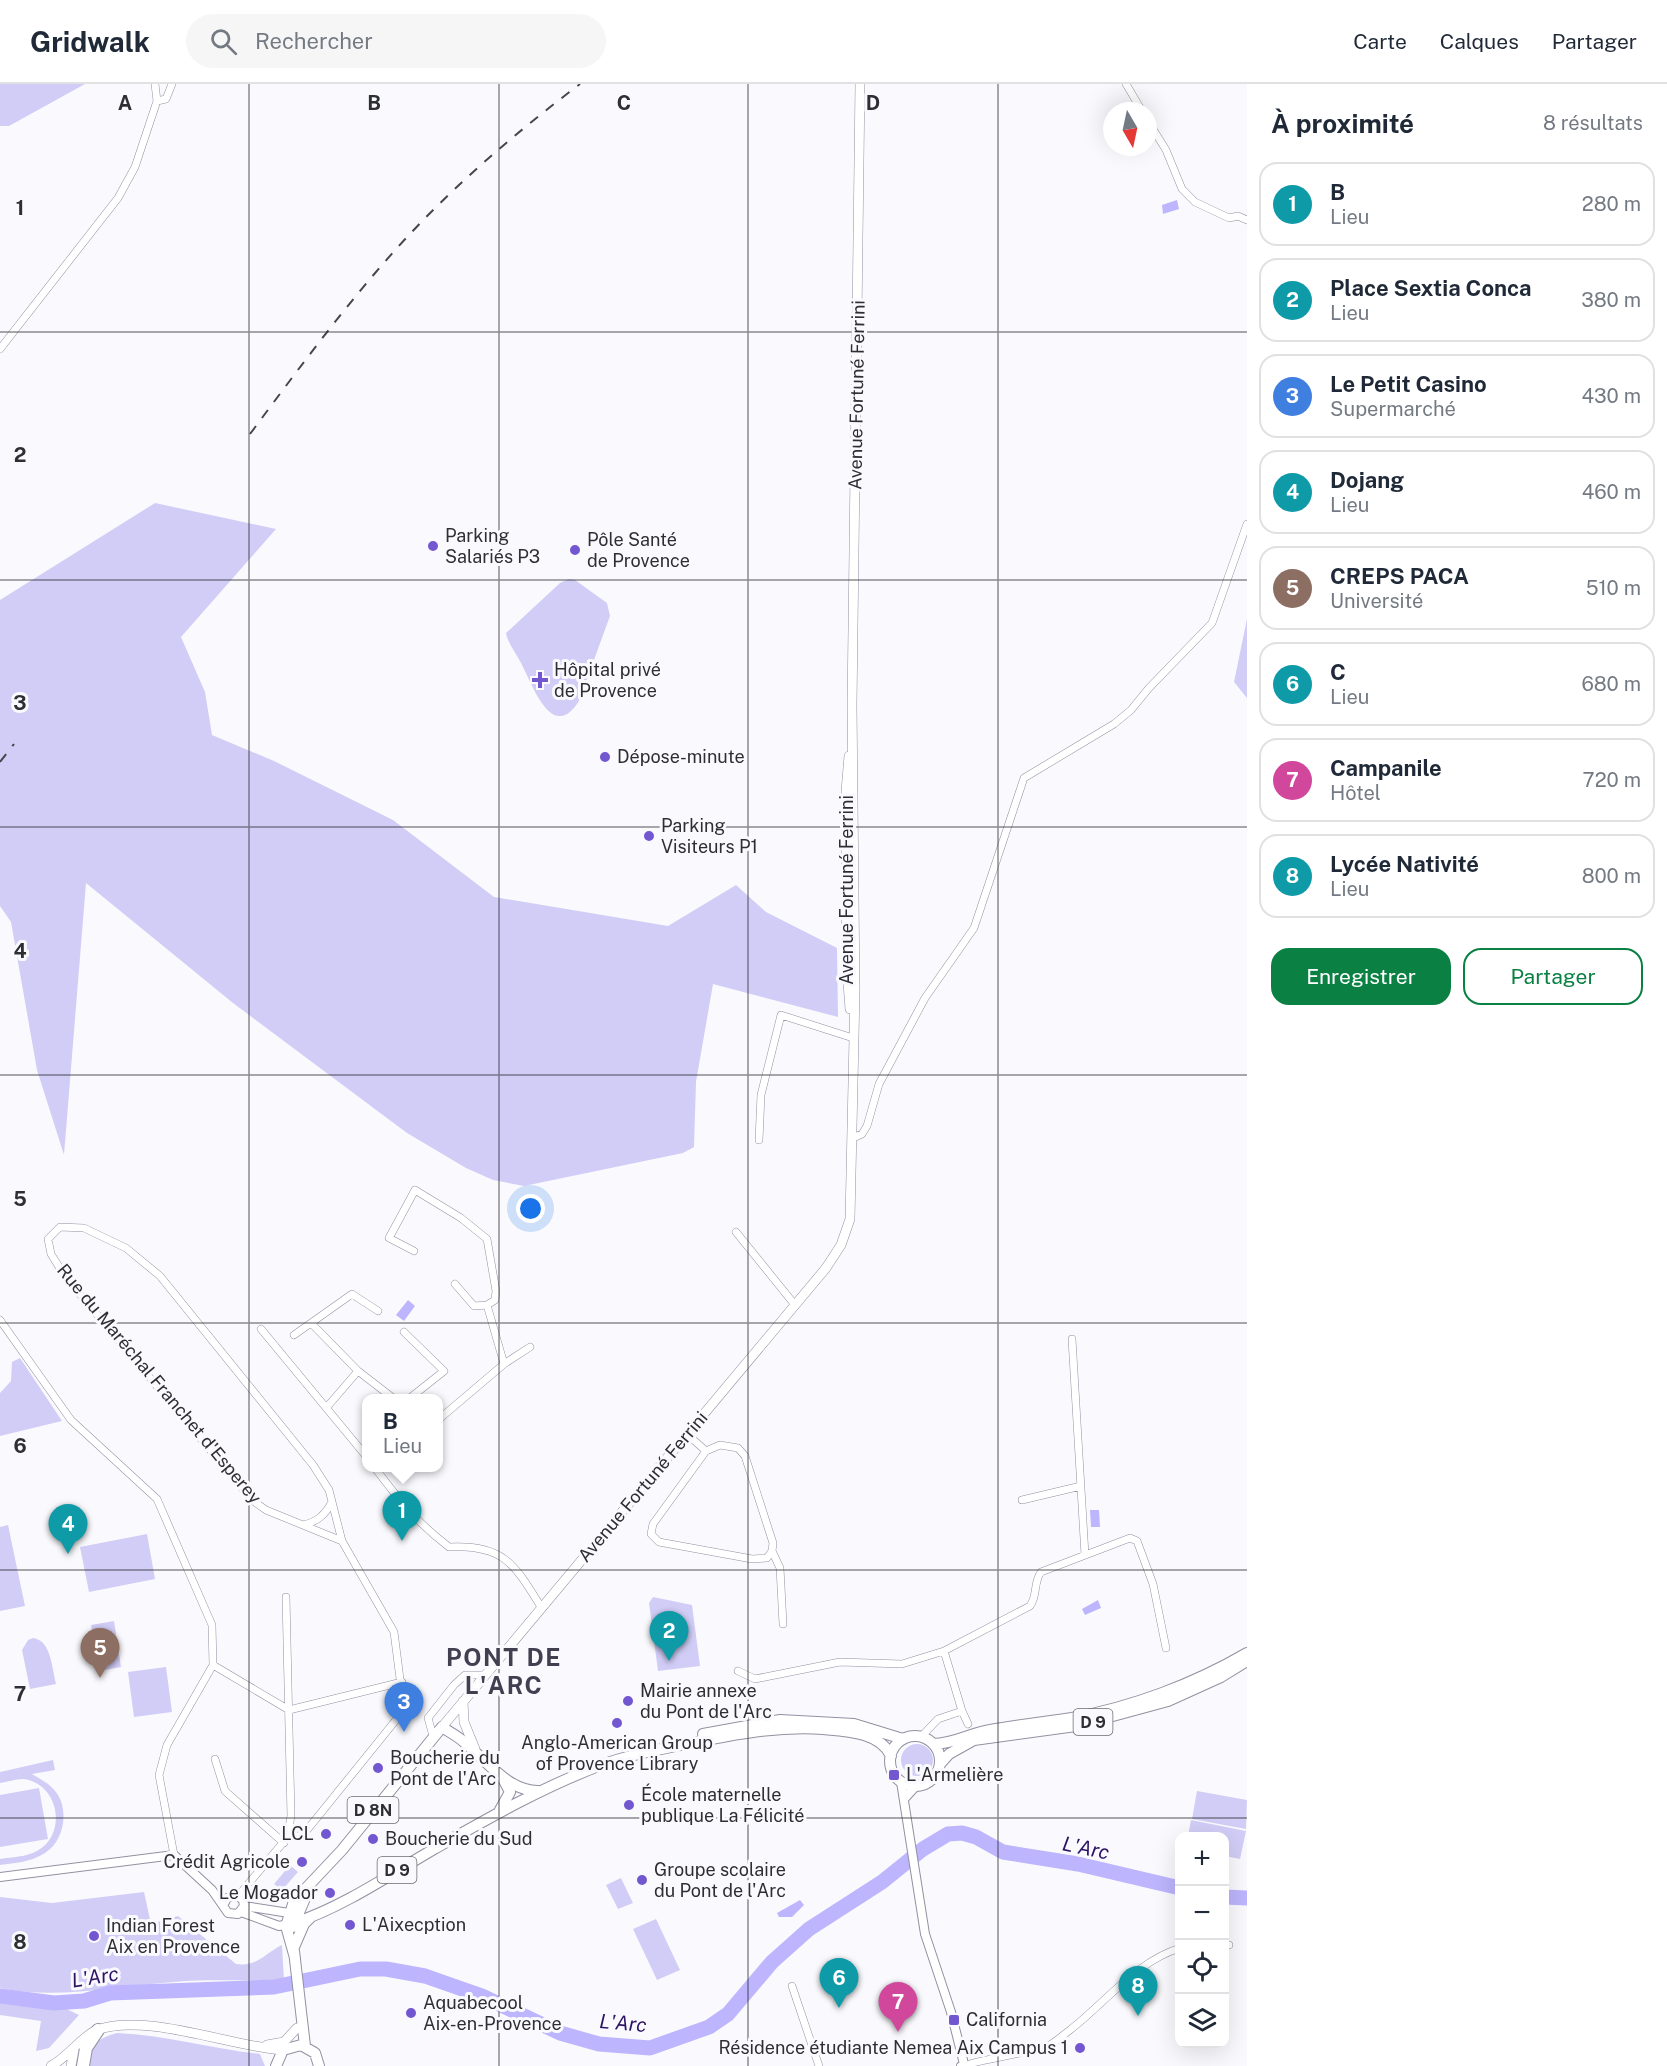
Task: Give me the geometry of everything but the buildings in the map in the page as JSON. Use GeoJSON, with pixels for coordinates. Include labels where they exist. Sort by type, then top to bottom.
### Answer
{"type":"FeatureCollection","features":[{"type":"Feature","properties":{"kind":"highway"},"geometry":{"type":"LineString","coordinates":[[83,2066],[86,2048],[98,2030]]}},
{"type":"Feature","properties":{"kind":"main road","name":"Avenue Fortuné Ferrini"},"geometry":{"type":"LineString","coordinates":[[290,1921],[309,1888],[433,1736],[688,1435],[835,1256],[845,1234],[852,1204],[853,1138],[853,1038],[846,957],[846,791],[852,706],[860,84]]}},
{"type":"Feature","properties":{"kind":"main road","name":"D 9"},"geometry":{"type":"LineString","coordinates":[[927,1738],[950,1743],[988,1730],[1073,1718],[1124,1706],[1177,1687],[1247,1653]]}},
{"type":"Feature","properties":{"kind":"main road","name":"D 9"},"geometry":{"type":"LineString","coordinates":[[940,1764],[949,1754],[974,1740],[1076,1726],[1158,1704],[1206,1684],[1247,1661]]}},
{"type":"Feature","properties":{"kind":"main road"},"geometry":{"type":"LineString","coordinates":[[463,1701],[466,1731],[479,1755]]}},
{"type":"Feature","properties":{"kind":"main road","name":"D 9"},"geometry":{"type":"LineString","coordinates":[[290,1921],[311,1917],[539,1788],[595,1762],[645,1747],[780,1720],[854,1724],[903,1739]]}},
{"type":"Feature","properties":{"kind":"main road"},"geometry":{"type":"LineString","coordinates":[[442,1727],[463,1740],[507,1780],[522,1789],[539,1788]]}},
{"type":"Feature","properties":{"kind":"main road","name":"D 9"},"geometry":{"type":"LineString","coordinates":[[725,1732],[782,1728],[853,1732],[877,1741],[887,1748],[891,1756]]}},
{"type":"Feature","properties":{"kind":"main road"},"geometry":{"type":"LineString","coordinates":[[927,1738],[939,1753],[940,1764],[932,1780],[916,1786],[901,1782],[891,1766],[891,1756],[903,1739],[927,1738]]}},
{"type":"Feature","properties":{"kind":"main road"},"geometry":{"type":"LineString","coordinates":[[498,1813],[510,1792],[507,1780]]}},
{"type":"Feature","properties":{"kind":"main road"},"geometry":{"type":"LineString","coordinates":[[294,1953],[304,1924],[311,1917]]}},
{"type":"Feature","properties":{"kind":"main road"},"geometry":{"type":"LineString","coordinates":[[290,1921],[305,2046]]}},
{"type":"Feature","properties":{"kind":"main road"},"geometry":{"type":"LineString","coordinates":[[55,2066],[84,2038],[98,2030],[122,2026],[157,2028],[255,2046],[266,2049],[279,2058],[293,2045],[299,2007]]}},
{"type":"Feature","properties":{"kind":"main road"},"geometry":{"type":"LineString","coordinates":[[255,2046],[284,2042],[297,2028]]}},
{"type":"Feature","properties":{"kind":"main road"},"geometry":{"type":"LineString","coordinates":[[293,2045],[305,2046],[315,2054],[319,2066]]}},
{"type":"Feature","properties":{"kind":"main road"},"geometry":{"type":"LineString","coordinates":[[70,2066],[74,2050]]}},
{"type":"Feature","properties":{"kind":"street"},"geometry":{"type":"LineString","coordinates":[[0,349],[118,198],[135,167],[157,101],[154,84]]}},
{"type":"Feature","properties":{"kind":"street"},"geometry":{"type":"LineString","coordinates":[[157,101],[166,99],[172,84]]}},
{"type":"Feature","properties":{"kind":"street"},"geometry":{"type":"LineString","coordinates":[[1126,84],[1137,102]]}},
{"type":"Feature","properties":{"kind":"street"},"geometry":{"type":"LineString","coordinates":[[1157,136],[1166,150],[1182,189],[1195,202],[1229,218],[1238,216],[1247,220]]}},
{"type":"Feature","properties":{"kind":"street"},"geometry":{"type":"LineString","coordinates":[[853,1138],[862,1134],[867,1126],[879,1084],[925,998],[974,928],[1024,778],[1114,724],[1131,710],[1149,688],[1212,623],[1247,524]]}},
{"type":"Feature","properties":{"kind":"street"},"geometry":{"type":"LineString","coordinates":[[759,1140],[761,1095],[781,1015],[853,1038]]}},
{"type":"Feature","properties":{"kind":"street"},"geometry":{"type":"LineString","coordinates":[[414,1251],[389,1238],[415,1190],[461,1218],[487,1239],[496,1291],[495,1300],[487,1305],[474,1306],[455,1284]]}},
{"type":"Feature","properties":{"kind":"street","name":"Rue du Maréchal Franchet d'Esperey"},"geometry":{"type":"LineString","coordinates":[[60,1227],[84,1228],[126,1248],[160,1276],[313,1465],[329,1490],[342,1541],[266,1510],[252,1500],[64,1275],[51,1254],[48,1239],[60,1227]]}},
{"type":"Feature","properties":{"kind":"street"},"geometry":{"type":"LineString","coordinates":[[736,1232],[795,1305]]}},
{"type":"Feature","properties":{"kind":"street"},"geometry":{"type":"LineString","coordinates":[[294,1335],[352,1294],[378,1311]]}},
{"type":"Feature","properties":{"kind":"street"},"geometry":{"type":"LineString","coordinates":[[487,1305],[504,1364]]}},
{"type":"Feature","properties":{"kind":"street"},"geometry":{"type":"LineString","coordinates":[[0,1320],[71,1420],[157,1498],[212,1625],[213,1665],[167,1745],[159,1775],[174,1855],[226,1900],[228,1913],[235,1915],[242,1905],[243,1890],[286,1840],[291,1816],[286,1597]]}},
{"type":"Feature","properties":{"kind":"street"},"geometry":{"type":"LineString","coordinates":[[311,1323],[358,1371],[388,1394]]}},
{"type":"Feature","properties":{"kind":"street"},"geometry":{"type":"LineString","coordinates":[[261,1329],[362,1451]]}},
{"type":"Feature","properties":{"kind":"street"},"geometry":{"type":"LineString","coordinates":[[404,1332],[444,1371],[415,1394]]}},
{"type":"Feature","properties":{"kind":"street"},"geometry":{"type":"LineString","coordinates":[[1072,1339],[1085,1555]]}},
{"type":"Feature","properties":{"kind":"street"},"geometry":{"type":"LineString","coordinates":[[443,1416],[504,1364],[530,1347]]}},
{"type":"Feature","properties":{"kind":"street"},"geometry":{"type":"LineString","coordinates":[[327,1407],[358,1371]]}},
{"type":"Feature","properties":{"kind":"street"},"geometry":{"type":"LineString","coordinates":[[688,1435],[706,1451]]}},
{"type":"Feature","properties":{"kind":"street"},"geometry":{"type":"LineString","coordinates":[[772,1551],[766,1558],[753,1559],[659,1542],[651,1534],[653,1524],[706,1451],[720,1445],[738,1448],[745,1456],[766,1517],[773,1543],[772,1551],[780,1568],[783,1624]]}},
{"type":"Feature","properties":{"kind":"street"},"geometry":{"type":"LineString","coordinates":[[381,1472],[390,1490],[419,1524],[449,1547],[469,1546],[500,1553],[518,1568],[541,1607]]}},
{"type":"Feature","properties":{"kind":"street"},"geometry":{"type":"LineString","coordinates":[[1022,1500],[1081,1486]]}},
{"type":"Feature","properties":{"kind":"street"},"geometry":{"type":"LineString","coordinates":[[302,1525],[313,1523],[327,1512],[332,1502]]}},
{"type":"Feature","properties":{"kind":"street"},"geometry":{"type":"LineString","coordinates":[[738,1671],[755,1679],[840,1662],[902,1664],[944,1651],[1030,1606],[1035,1599],[1036,1578],[1041,1572],[1130,1538],[1137,1541],[1153,1584],[1166,1648]]}},
{"type":"Feature","properties":{"kind":"street"},"geometry":{"type":"LineString","coordinates":[[286,1840],[303,1835],[404,1710],[394,1632],[342,1541]]}},
{"type":"Feature","properties":{"kind":"street"},"geometry":{"type":"LineString","coordinates":[[944,1651],[968,1724]]}},
{"type":"Feature","properties":{"kind":"street"},"geometry":{"type":"LineString","coordinates":[[213,1665],[289,1710],[402,1682]]}},
{"type":"Feature","properties":{"kind":"street"},"geometry":{"type":"LineString","coordinates":[[433,1736],[428,1718],[454,1685],[465,1675],[483,1676]]}},
{"type":"Feature","properties":{"kind":"street"},"geometry":{"type":"LineString","coordinates":[[927,1738],[938,1719],[962,1711]]}},
{"type":"Feature","properties":{"kind":"street"},"geometry":{"type":"LineString","coordinates":[[215,1759],[225,1791],[286,1840]]}},
{"type":"Feature","properties":{"kind":"street"},"geometry":{"type":"LineString","coordinates":[[901,1782],[925,1935],[951,2012],[964,2065],[1009,2058],[1049,2045],[1150,1961],[1175,1949]]}},
{"type":"Feature","properties":{"kind":"street"},"geometry":{"type":"LineString","coordinates":[[905,1802],[916,1786]]}},
{"type":"Feature","properties":{"kind":"street"},"geometry":{"type":"LineString","coordinates":[[0,1877],[174,1855]]}},
{"type":"Feature","properties":{"kind":"street"},"geometry":{"type":"LineString","coordinates":[[226,1900],[236,1894],[242,1905],[290,1921]]}},
{"type":"Feature","properties":{"kind":"street"},"geometry":{"type":"LineString","coordinates":[[242,1905],[290,1921]]}},
{"type":"Feature","properties":{"kind":"street"},"geometry":{"type":"LineString","coordinates":[[792,1986],[819,2066]]}},
{"type":"Feature","properties":{"kind":"shaded area"},"geometry":{"type":"Polygon","coordinates":[[[0,84],[85,84],[9,126],[0,126],[0,84]]]}},
{"type":"Feature","properties":{"kind":"shaded area"},"geometry":{"type":"Polygon","coordinates":[[[1177,200],[1179,209],[1163,214],[1162,205],[1177,200]]]}},
{"type":"Feature","properties":{"kind":"shaded area"},"geometry":{"type":"Polygon","coordinates":[[[155,503],[276,529],[181,637],[205,692],[212,735],[274,761],[393,820],[494,897],[668,926],[736,885],[766,912],[837,948],[838,1017],[713,984],[696,1082],[694,1147],[683,1153],[524,1186],[493,1180],[466,1168],[407,1133],[233,1003],[86,883],[64,1155],[37,1070],[11,922],[0,906],[0,600],[155,503]]]}},
{"type":"Feature","properties":{"kind":"shaded area"},"geometry":{"type":"Polygon","coordinates":[[[569,579],[575,580],[607,603],[610,616],[579,701],[570,712],[561,716],[545,708],[506,633],[560,583],[569,579]]]}},
{"type":"Feature","properties":{"kind":"shaded area"},"geometry":{"type":"Polygon","coordinates":[[[1247,619],[1247,698],[1234,682],[1247,619]]]}},
{"type":"Feature","properties":{"kind":"shaded area"},"geometry":{"type":"Polygon","coordinates":[[[408,1300],[415,1306],[404,1321],[396,1315],[408,1300]]]}},
{"type":"Feature","properties":{"kind":"shaded area"},"geometry":{"type":"Polygon","coordinates":[[[20,1358],[62,1421],[0,1436],[0,1393],[11,1381],[12,1362],[20,1358]]]}},
{"type":"Feature","properties":{"kind":"shaded area"},"geometry":{"type":"Polygon","coordinates":[[[1090,1510],[1099,1510],[1100,1527],[1091,1527],[1090,1510]]]}},
{"type":"Feature","properties":{"kind":"shaded area"},"geometry":{"type":"Polygon","coordinates":[[[8,1525],[25,1606],[0,1611],[0,1527],[8,1525]]]}},
{"type":"Feature","properties":{"kind":"shaded area"},"geometry":{"type":"Polygon","coordinates":[[[147,1534],[155,1579],[89,1592],[80,1547],[147,1534]]]}},
{"type":"Feature","properties":{"kind":"shaded area"},"geometry":{"type":"Polygon","coordinates":[[[653,1597],[692,1605],[700,1666],[658,1671],[649,1603],[653,1597]]]}},
{"type":"Feature","properties":{"kind":"shaded area"},"geometry":{"type":"Polygon","coordinates":[[[1098,1600],[1101,1608],[1085,1615],[1082,1609],[1098,1600]]]}},
{"type":"Feature","properties":{"kind":"shaded area"},"geometry":{"type":"Polygon","coordinates":[[[114,1621],[121,1667],[99,1671],[91,1625],[114,1621]]]}},
{"type":"Feature","properties":{"kind":"shaded area"},"geometry":{"type":"Polygon","coordinates":[[[33,1638],[39,1640],[47,1649],[56,1684],[30,1689],[22,1650],[28,1640],[33,1638]]]}},
{"type":"Feature","properties":{"kind":"shaded area"},"geometry":{"type":"Polygon","coordinates":[[[166,1667],[172,1712],[134,1717],[128,1672],[166,1667]]]}},
{"type":"Feature","properties":{"kind":"shaded area"},"geometry":{"type":"Polygon","coordinates":[[[917,1744],[928,1749],[933,1760],[928,1771],[917,1776],[906,1771],[901,1760],[906,1749],[917,1744]]]}},
{"type":"Feature","properties":{"kind":"shaded area"},"geometry":{"type":"Polygon","coordinates":[[[53,1760],[55,1770],[32,1774],[53,1788],[58,1795],[63,1810],[60,1835],[51,1848],[40,1856],[23,1862],[0,1865],[0,1859],[24,1856],[37,1851],[47,1843],[56,1822],[55,1810],[45,1790],[23,1779],[0,1783],[0,1772],[53,1760]]]}},
{"type":"Feature","properties":{"kind":"shaded area"},"geometry":{"type":"Polygon","coordinates":[[[39,1788],[48,1839],[0,1847],[0,1795],[39,1788]]]}},
{"type":"Feature","properties":{"kind":"shaded area"},"geometry":{"type":"Polygon","coordinates":[[[1197,1791],[1247,1800],[1246,1829],[1192,1819],[1197,1791]]]}},
{"type":"Feature","properties":{"kind":"shaded area"},"geometry":{"type":"Polygon","coordinates":[[[1191,1820],[1246,1831],[1240,1859],[1229,1857],[1229,1832],[1189,1832],[1191,1820]]]}},
{"type":"Feature","properties":{"kind":"shaded area"},"geometry":{"type":"Polygon","coordinates":[[[290,1865],[298,1872],[282,1890],[274,1884],[290,1865]]]}},
{"type":"Feature","properties":{"kind":"shaded area"},"geometry":{"type":"Polygon","coordinates":[[[621,1878],[633,1903],[618,1909],[606,1885],[621,1878]]]}},
{"type":"Feature","properties":{"kind":"shaded area","name":"Indian Forest Aix en Provence"},"geometry":{"type":"Polygon","coordinates":[[[144,1892],[151,1924],[178,1916],[236,1964],[256,1961],[282,1945],[284,1981],[188,1981],[43,1993],[0,1988],[0,1897],[52,1903],[144,1892]]]}},
{"type":"Feature","properties":{"kind":"shaded area"},"geometry":{"type":"Polygon","coordinates":[[[800,1900],[804,1905],[792,1917],[779,1917],[777,1913],[800,1900]]]}},
{"type":"Feature","properties":{"kind":"shaded area"},"geometry":{"type":"Polygon","coordinates":[[[656,1919],[680,1970],[657,1980],[633,1929],[656,1919]]]}},
{"type":"Feature","properties":{"kind":"shaded area"},"geometry":{"type":"Polygon","coordinates":[[[0,1996],[54,2003],[79,2015],[49,2048],[36,2051],[41,2021],[0,2015],[0,1996]]]}},
{"type":"Feature","properties":{"kind":"shaded area"},"geometry":{"type":"Polygon","coordinates":[[[117,2033],[153,2036],[260,2054],[265,2066],[88,2066],[88,2059],[95,2044],[104,2037],[117,2033]]]}},
{"type":"Feature","properties":{"kind":"waterway","name":"L'Arc"},"geometry":{"type":"LineString","coordinates":[[0,1996],[54,2003],[84,2001],[110,1993],[274,1987],[360,1969],[386,1969],[425,1976],[482,1996],[560,2033],[599,2044],[650,2048],[709,2027],[728,2014],[772,1962],[809,1929],[882,1882],[923,1849],[948,1834],[962,1833],[976,1837],[1003,1852],[1078,1864],[1175,1887]]}},
{"type":"Feature","properties":{"kind":"waterway","name":"L'Arc"},"geometry":{"type":"LineString","coordinates":[[1229,1897],[1247,1898]]}},
{"type":"Feature","properties":{"kind":"railway"},"geometry":{"type":"LineString","coordinates":[[250,434],[340,316],[377,270],[418,225],[484,162],[580,84]]}},
{"type":"Feature","properties":{"kind":"railway"},"geometry":{"type":"LineString","coordinates":[[0,762],[14,744]]}},
{"type":"Feature","properties":{"kind":"place","name":"Parking Salariés P3"},"geometry":{"type":"Point","coordinates":[433,546]}},
{"type":"Feature","properties":{"kind":"place","name":"Pôle Santé de Provence"},"geometry":{"type":"Point","coordinates":[575,550]}},
{"type":"Feature","properties":{"kind":"place","name":"Hôpital privé de Provence"},"geometry":{"type":"Point","coordinates":[540,680]}},
{"type":"Feature","properties":{"kind":"place","name":"Dépose-minute"},"geometry":{"type":"Point","coordinates":[605,757]}},
{"type":"Feature","properties":{"kind":"place","name":"Parking Visiteurs P1"},"geometry":{"type":"Point","coordinates":[649,836]}},
{"type":"Feature","properties":{"kind":"place","name":"B"},"geometry":{"type":"Point","coordinates":[402,1541]}},
{"type":"Feature","properties":{"kind":"place","name":"Dojang"},"geometry":{"type":"Point","coordinates":[68,1554]}},
{"type":"Feature","properties":{"kind":"place","name":"Place Sextia Conca"},"geometry":{"type":"Point","coordinates":[669,1661]}},
{"type":"Feature","properties":{"kind":"place","name":"CREPS PACA"},"geometry":{"type":"Point","coordinates":[100,1678]}},
{"type":"Feature","properties":{"kind":"place","name":"Mairie annexe du Pont de l'Arc"},"geometry":{"type":"Point","coordinates":[628,1701]}},
{"type":"Feature","properties":{"kind":"place","name":"Anglo-American Group of Provence Library"},"geometry":{"type":"Point","coordinates":[617,1723]}},
{"type":"Feature","properties":{"kind":"place","name":"Le Petit Casino"},"geometry":{"type":"Point","coordinates":[404,1732]}},
{"type":"Feature","properties":{"kind":"place","name":"Boucherie du Pont de l'Arc"},"geometry":{"type":"Point","coordinates":[378,1768]}},
{"type":"Feature","properties":{"kind":"place","name":"L'Armelière"},"geometry":{"type":"Point","coordinates":[894,1775]}},
{"type":"Feature","properties":{"kind":"place","name":"École maternelle publique La Félicité"},"geometry":{"type":"Point","coordinates":[629,1805]}},
{"type":"Feature","properties":{"kind":"place","name":"LCL"},"geometry":{"type":"Point","coordinates":[326,1834]}},
{"type":"Feature","properties":{"kind":"place","name":"Boucherie du Sud"},"geometry":{"type":"Point","coordinates":[373,1839]}},
{"type":"Feature","properties":{"kind":"place","name":"Crédit Agricole"},"geometry":{"type":"Point","coordinates":[302,1862]}},
{"type":"Feature","properties":{"kind":"place","name":"Groupe scolaire du Pont de l'Arc"},"geometry":{"type":"Point","coordinates":[642,1880]}},
{"type":"Feature","properties":{"kind":"place","name":"Le Mogador"},"geometry":{"type":"Point","coordinates":[330,1893]}},
{"type":"Feature","properties":{"kind":"place","name":"L'Aixecption"},"geometry":{"type":"Point","coordinates":[350,1925]}},
{"type":"Feature","properties":{"kind":"place","name":"Indian Forest Aix en Provence"},"geometry":{"type":"Point","coordinates":[94,1936]}},
{"type":"Feature","properties":{"kind":"place","name":"C"},"geometry":{"type":"Point","coordinates":[839,2008]}},
{"type":"Feature","properties":{"kind":"place","name":"Aquabecool Aix-en-Provence"},"geometry":{"type":"Point","coordinates":[411,2013]}},
{"type":"Feature","properties":{"kind":"place","name":"Lycée Nativité"},"geometry":{"type":"Point","coordinates":[1138,2016]}},
{"type":"Feature","properties":{"kind":"place","name":"California"},"geometry":{"type":"Point","coordinates":[954,2020]}},
{"type":"Feature","properties":{"kind":"place","name":"Campanile"},"geometry":{"type":"Point","coordinates":[898,2032]}},
{"type":"Feature","properties":{"kind":"place","name":"Résidence étudiante Nemea Aix Campus 1"},"geometry":{"type":"Point","coordinates":[1080,2048]}},
{"type":"Feature","properties":{"kind":"district","name":"PONT DE L'ARC"},"geometry":{"type":"Point","coordinates":[504,1672]}}]}
